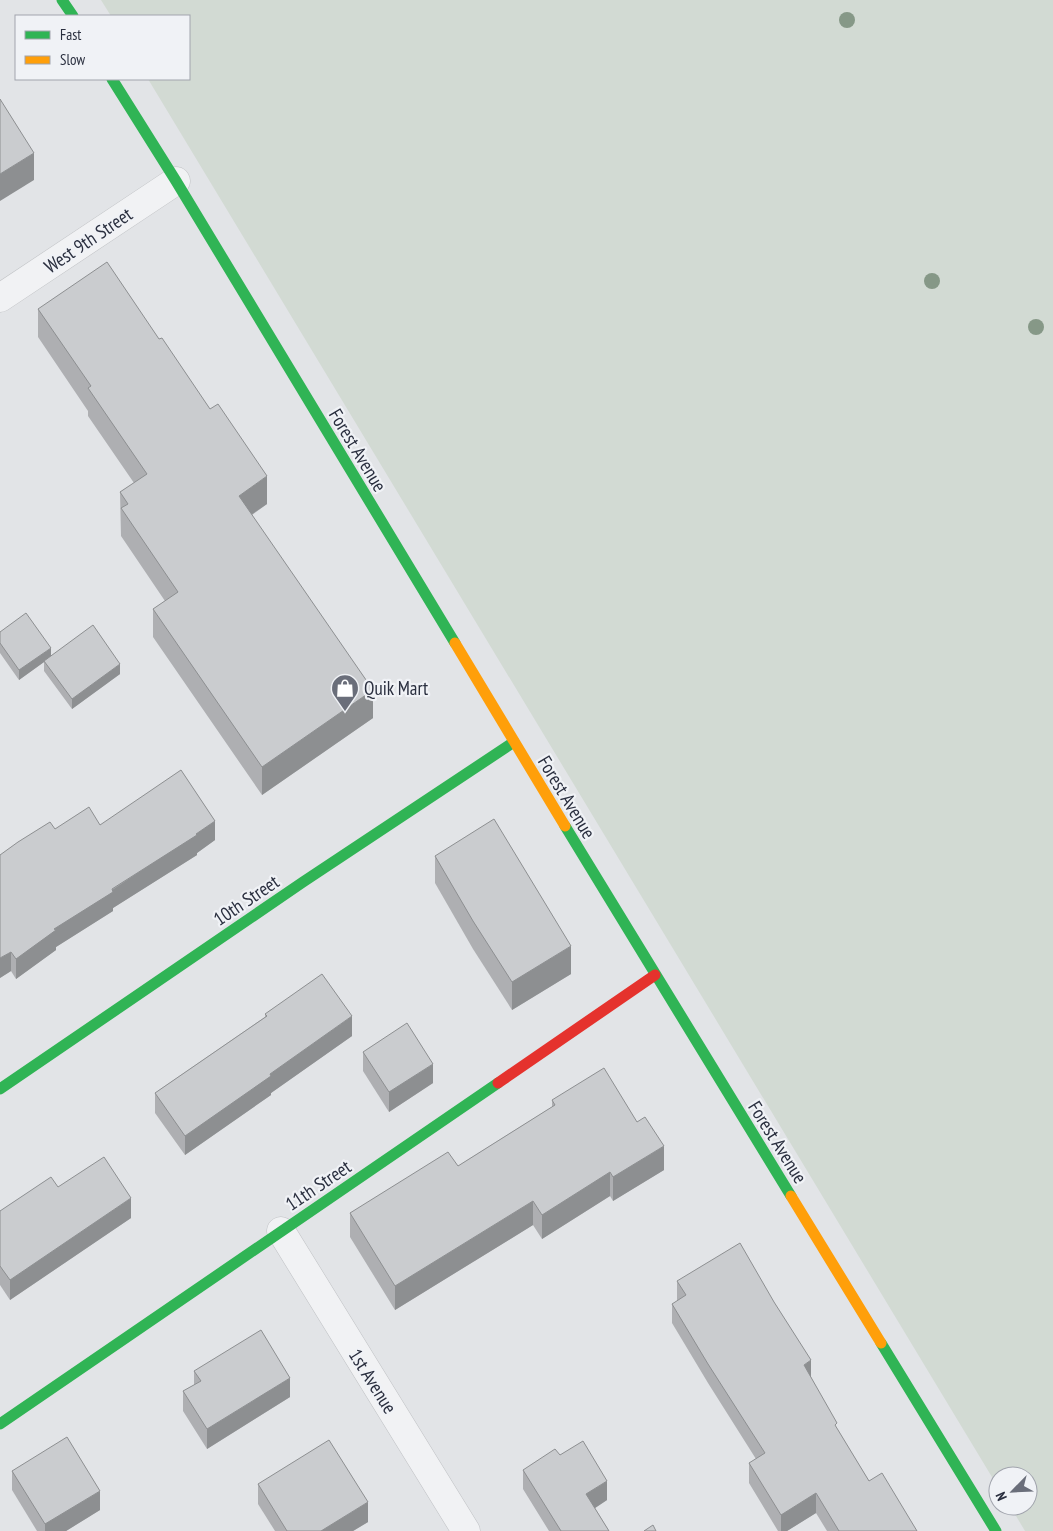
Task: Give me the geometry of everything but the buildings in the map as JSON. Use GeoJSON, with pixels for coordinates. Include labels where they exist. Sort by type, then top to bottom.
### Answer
{"type":"FeatureCollection","features":[{"type":"Feature","properties":{"kind":"main road"},"geometry":{"type":"LineString","coordinates":[[62,0],[72,15]]}},
{"type":"Feature","properties":{"kind":"main road","name":"Forest Avenue"},"geometry":{"type":"LineString","coordinates":[[113,80],[176,181],[655,975],[996,1531]]}},
{"type":"Feature","properties":{"kind":"main road","name":"10th Street"},"geometry":{"type":"LineString","coordinates":[[0,1089],[303,882],[514,742]]}},
{"type":"Feature","properties":{"kind":"main road","name":"11th Street"},"geometry":{"type":"LineString","coordinates":[[0,1424],[655,975]]}},
{"type":"Feature","properties":{"kind":"street","name":"West 9th Street"},"geometry":{"type":"LineString","coordinates":[[0,298],[176,181]]}},
{"type":"Feature","properties":{"kind":"street","name":"1st Avenue"},"geometry":{"type":"LineString","coordinates":[[281,1232],[466,1531]]}},
{"type":"Feature","properties":{"kind":"shaded area"},"geometry":{"type":"Polygon","coordinates":[[[101,0],[1053,0],[1053,1531],[1025,1531],[1016,1516],[1038,1516],[1038,1466],[988,1466],[988,1470],[149,80],[190,80],[190,15],[110,15],[101,0]]]}},
{"type":"Feature","properties":{"kind":"traffic: fast"},"geometry":{"type":"LineString","coordinates":[[62,0],[72,15]]}},
{"type":"Feature","properties":{"kind":"traffic: fast"},"geometry":{"type":"LineString","coordinates":[[113,80],[176,181],[455,643]]}},
{"type":"Feature","properties":{"kind":"traffic: fast"},"geometry":{"type":"LineString","coordinates":[[0,1089],[303,882],[514,742]]}},
{"type":"Feature","properties":{"kind":"traffic: fast"},"geometry":{"type":"LineString","coordinates":[[565,826],[791,1196]]}},
{"type":"Feature","properties":{"kind":"traffic: fast"},"geometry":{"type":"LineString","coordinates":[[0,1424],[498,1083]]}},
{"type":"Feature","properties":{"kind":"traffic: fast"},"geometry":{"type":"LineString","coordinates":[[881,1343],[996,1531]]}},
{"type":"Feature","properties":{"kind":"traffic: slow"},"geometry":{"type":"LineString","coordinates":[[455,643],[565,826]]}},
{"type":"Feature","properties":{"kind":"traffic: slow"},"geometry":{"type":"LineString","coordinates":[[791,1196],[881,1343]]}},
{"type":"Feature","properties":{"kind":"traffic: jam"},"geometry":{"type":"LineString","coordinates":[[498,1083],[655,975]]}},
{"type":"Feature","properties":{"kind":"place","name":"Quik Mart"},"geometry":{"type":"Point","coordinates":[345,712]}}]}
